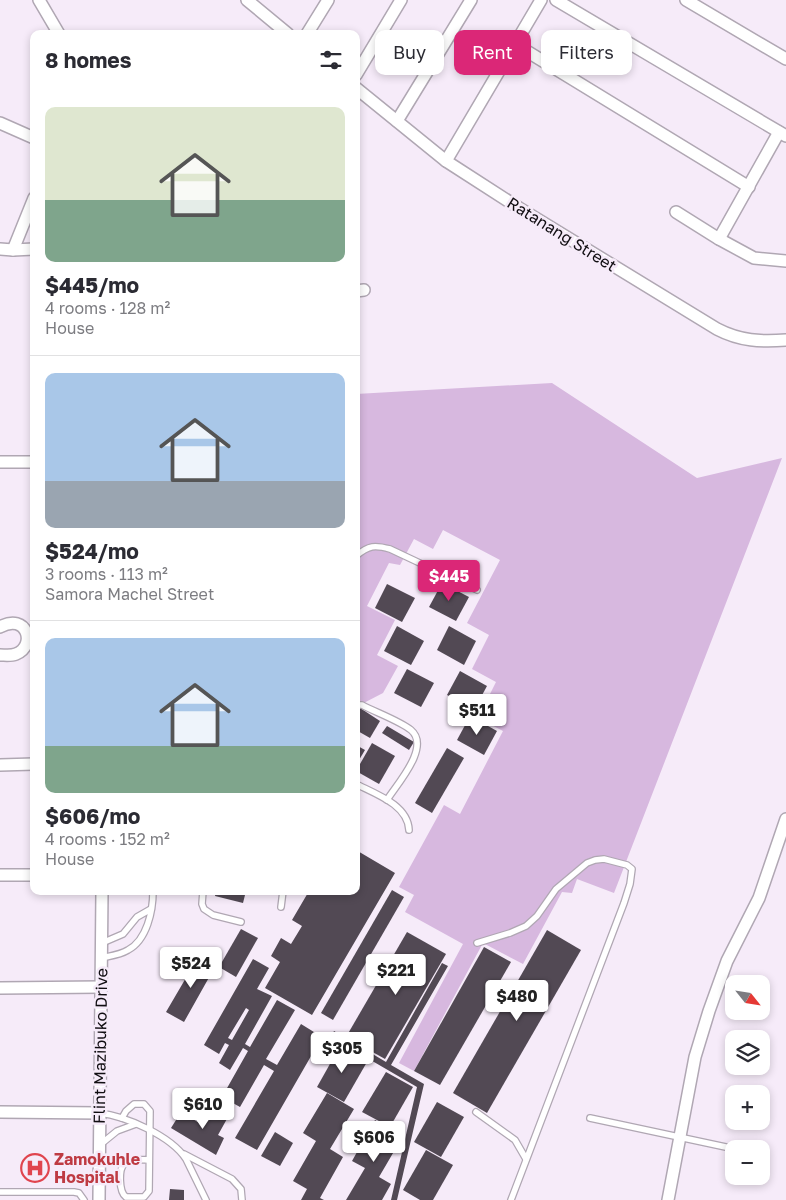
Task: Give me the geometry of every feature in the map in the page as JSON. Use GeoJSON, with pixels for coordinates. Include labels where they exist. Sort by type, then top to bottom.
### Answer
{"type":"FeatureCollection","features":[{"type":"Feature","properties":{"kind":"street"},"geometry":{"type":"LineString","coordinates":[[247,0],[283,30]]}},
{"type":"Feature","properties":{"kind":"street"},"geometry":{"type":"LineString","coordinates":[[309,30],[328,0]]}},
{"type":"Feature","properties":{"kind":"street"},"geometry":{"type":"LineString","coordinates":[[360,68],[401,0]]}},
{"type":"Feature","properties":{"kind":"street"},"geometry":{"type":"LineString","coordinates":[[397,121],[471,0]]}},
{"type":"Feature","properties":{"kind":"street"},"geometry":{"type":"LineString","coordinates":[[523,30],[541,0]]}},
{"type":"Feature","properties":{"kind":"street"},"geometry":{"type":"LineString","coordinates":[[556,0],[782,134],[719,239]]}},
{"type":"Feature","properties":{"kind":"street"},"geometry":{"type":"LineString","coordinates":[[686,0],[786,59]]}},
{"type":"Feature","properties":{"kind":"street"},"geometry":{"type":"LineString","coordinates":[[40,2],[56,29]]}},
{"type":"Feature","properties":{"kind":"street"},"geometry":{"type":"LineString","coordinates":[[531,54],[749,187]]}},
{"type":"Feature","properties":{"kind":"street"},"geometry":{"type":"LineString","coordinates":[[446,161],[497,75]]}},
{"type":"Feature","properties":{"kind":"street","name":"Ratanang Street"},"geometry":{"type":"LineString","coordinates":[[360,91],[446,161],[519,208],[723,332],[741,339],[770,342],[786,340]]}},
{"type":"Feature","properties":{"kind":"street"},"geometry":{"type":"LineString","coordinates":[[0,123],[30,136]]}},
{"type":"Feature","properties":{"kind":"street"},"geometry":{"type":"LineString","coordinates":[[13,250],[30,208]]}},
{"type":"Feature","properties":{"kind":"street"},"geometry":{"type":"LineString","coordinates":[[676,212],[754,258],[786,261]]}},
{"type":"Feature","properties":{"kind":"street"},"geometry":{"type":"LineString","coordinates":[[0,249],[30,249]]}},
{"type":"Feature","properties":{"kind":"street"},"geometry":{"type":"LineString","coordinates":[[0,462],[30,462]]}},
{"type":"Feature","properties":{"kind":"street"},"geometry":{"type":"LineString","coordinates":[[0,627],[9,623],[15,623],[21,625],[26,630],[26,644],[21,652],[14,655],[0,655]]}},
{"type":"Feature","properties":{"kind":"street"},"geometry":{"type":"LineString","coordinates":[[0,765],[30,764]]}},
{"type":"Feature","properties":{"kind":"street"},"geometry":{"type":"LineString","coordinates":[[668,1200],[695,1057],[709,1011],[727,960],[759,898],[785,822]]}},
{"type":"Feature","properties":{"kind":"street"},"geometry":{"type":"LineString","coordinates":[[0,875],[30,875]]}},
{"type":"Feature","properties":{"kind":"street","name":"Flint Mazibuko Drive"},"geometry":{"type":"LineString","coordinates":[[99,1200],[98,1147],[102,895]]}},
{"type":"Feature","properties":{"kind":"street"},"geometry":{"type":"LineString","coordinates":[[0,988],[101,988]]}},
{"type":"Feature","properties":{"kind":"street"},"geometry":{"type":"LineString","coordinates":[[0,1112],[99,1112]]}},
{"type":"Feature","properties":{"kind":"lane"},"geometry":{"type":"LineString","coordinates":[[360,552],[365,548],[376,546],[390,549],[477,590]]}},
{"type":"Feature","properties":{"kind":"lane"},"geometry":{"type":"LineString","coordinates":[[360,706],[408,728],[415,736],[418,744],[415,756],[387,800]]}},
{"type":"Feature","properties":{"kind":"lane"},"geometry":{"type":"LineString","coordinates":[[360,786],[387,800],[400,810],[406,818],[409,830]]}},
{"type":"Feature","properties":{"kind":"lane"},"geometry":{"type":"LineString","coordinates":[[478,943],[526,926],[538,916],[556,889],[587,863],[604,858],[632,869],[630,884],[624,902],[511,1200]]}},
{"type":"Feature","properties":{"kind":"lane"},"geometry":{"type":"LineString","coordinates":[[101,958],[122,953],[134,945],[145,930],[153,895]]}},
{"type":"Feature","properties":{"kind":"lane"},"geometry":{"type":"LineString","coordinates":[[203,895],[202,904],[208,912],[241,922]]}},
{"type":"Feature","properties":{"kind":"lane"},"geometry":{"type":"LineString","coordinates":[[281,906],[282,895]]}},
{"type":"Feature","properties":{"kind":"lane"},"geometry":{"type":"LineString","coordinates":[[102,943],[123,934],[137,917],[151,909]]}},
{"type":"Feature","properties":{"kind":"lane"},"geometry":{"type":"LineString","coordinates":[[122,1118],[126,1111],[134,1104],[144,1104],[150,1111],[150,1187],[144,1197],[126,1197],[122,1193],[121,1187],[124,1163],[131,1160],[149,1160]]}},
{"type":"Feature","properties":{"kind":"lane"},"geometry":{"type":"LineString","coordinates":[[99,1112],[122,1118],[149,1130],[170,1142],[182,1153],[232,1179],[241,1189],[242,1200]]}},
{"type":"Feature","properties":{"kind":"lane"},"geometry":{"type":"LineString","coordinates":[[476,1112],[515,1140],[526,1159]]}},
{"type":"Feature","properties":{"kind":"lane"},"geometry":{"type":"LineString","coordinates":[[590,1118],[725,1147]]}},
{"type":"Feature","properties":{"kind":"lane"},"geometry":{"type":"LineString","coordinates":[[98,1147],[117,1131],[136,1124]]}},
{"type":"Feature","properties":{"kind":"lane"},"geometry":{"type":"LineString","coordinates":[[182,1153],[206,1200]]}},
{"type":"Feature","properties":{"kind":"lane"},"geometry":{"type":"LineString","coordinates":[[0,1192],[74,1192],[79,1194],[84,1200]]}},
{"type":"Feature","properties":{"kind":"shaded area"},"geometry":{"type":"Polygon","coordinates":[[[552,383],[697,478],[782,458],[614,893],[577,879],[572,893],[562,892],[523,964],[483,943],[414,1071],[399,1063],[463,944],[405,912],[414,895],[399,887],[444,805],[460,814],[503,731],[478,718],[496,682],[472,669],[489,635],[467,623],[500,560],[443,530],[433,549],[414,539],[400,565],[389,563],[367,606],[395,620],[377,655],[398,666],[383,693],[360,705],[360,394],[552,383]]]}},
{"type":"Feature","properties":{"kind":"building"},"geometry":{"type":"Polygon","coordinates":[[[442,583],[469,597],[456,621],[429,607],[442,583]]]}},
{"type":"Feature","properties":{"kind":"building"},"geometry":{"type":"Polygon","coordinates":[[[387,584],[415,598],[402,622],[375,608],[387,584]]]}},
{"type":"Feature","properties":{"kind":"building"},"geometry":{"type":"Polygon","coordinates":[[[397,626],[424,641],[411,665],[384,651],[397,626]]]}},
{"type":"Feature","properties":{"kind":"building"},"geometry":{"type":"Polygon","coordinates":[[[449,626],[476,641],[464,665],[437,650],[449,626]]]}},
{"type":"Feature","properties":{"kind":"building"},"geometry":{"type":"Polygon","coordinates":[[[407,669],[434,683],[421,707],[394,693],[407,669]]]}},
{"type":"Feature","properties":{"kind":"building"},"geometry":{"type":"Polygon","coordinates":[[[460,671],[487,686],[474,710],[447,695],[460,671]]]}},
{"type":"Feature","properties":{"kind":"building"},"geometry":{"type":"Polygon","coordinates":[[[360,708],[380,721],[370,738],[360,732],[360,708]]]}},
{"type":"Feature","properties":{"kind":"building"},"geometry":{"type":"Polygon","coordinates":[[[470,716],[497,731],[484,755],[457,740],[470,716]]]}},
{"type":"Feature","properties":{"kind":"building"},"geometry":{"type":"Polygon","coordinates":[[[387,726],[414,742],[409,750],[382,733],[387,726]]]}},
{"type":"Feature","properties":{"kind":"building"},"geometry":{"type":"Polygon","coordinates":[[[372,743],[395,756],[379,784],[360,773],[360,764],[372,743]]]}},
{"type":"Feature","properties":{"kind":"building"},"geometry":{"type":"Polygon","coordinates":[[[360,747],[365,750],[360,758],[360,747]]]}},
{"type":"Feature","properties":{"kind":"building"},"geometry":{"type":"Polygon","coordinates":[[[447,748],[464,758],[432,813],[415,803],[447,748]]]}},
{"type":"Feature","properties":{"kind":"building"},"geometry":{"type":"Polygon","coordinates":[[[360,852],[395,873],[312,1015],[265,988],[280,962],[271,956],[281,938],[291,944],[302,926],[292,920],[307,895],[360,895],[360,852]]]}},
{"type":"Feature","properties":{"kind":"building"},"geometry":{"type":"Polygon","coordinates":[[[392,890],[404,897],[333,1020],[321,1013],[392,890]]]}},
{"type":"Feature","properties":{"kind":"building"},"geometry":{"type":"Polygon","coordinates":[[[215,895],[245,895],[243,903],[215,895]]]}},
{"type":"Feature","properties":{"kind":"building"},"geometry":{"type":"Polygon","coordinates":[[[241,929],[258,938],[236,977],[219,967],[241,929]]]}},
{"type":"Feature","properties":{"kind":"building"},"geometry":{"type":"Polygon","coordinates":[[[547,930],[581,950],[487,1113],[453,1093],[547,930]]]}},
{"type":"Feature","properties":{"kind":"building"},"geometry":{"type":"Polygon","coordinates":[[[407,932],[446,954],[385,1059],[346,1037],[407,932]]]}},
{"type":"Feature","properties":{"kind":"building"},"geometry":{"type":"Polygon","coordinates":[[[484,947],[511,962],[440,1085],[414,1071],[484,947]]]}},
{"type":"Feature","properties":{"kind":"building"},"geometry":{"type":"Polygon","coordinates":[[[204,958],[216,965],[184,1022],[166,1012],[197,959],[202,961],[204,958]]]}},
{"type":"Feature","properties":{"kind":"building"},"geometry":{"type":"Polygon","coordinates":[[[253,959],[269,968],[257,989],[272,996],[245,1044],[250,1047],[277,1000],[295,1010],[266,1059],[277,1065],[301,1024],[322,1037],[257,1150],[235,1138],[274,1071],[264,1065],[240,1107],[222,1097],[248,1051],[243,1048],[230,1070],[219,1063],[229,1045],[225,1043],[219,1054],[204,1045],[253,959]],[[246,1008],[228,1038],[232,1040],[249,1010],[246,1008]]]}},
{"type":"Feature","properties":{"kind":"building"},"geometry":{"type":"Polygon","coordinates":[[[442,963],[448,966],[391,1065],[424,1084],[397,1200],[391,1200],[417,1087],[331,1037],[334,1031],[386,1062],[442,963]]]}},
{"type":"Feature","properties":{"kind":"building"},"geometry":{"type":"Polygon","coordinates":[[[340,1046],[367,1062],[344,1102],[317,1087],[340,1046]]]}},
{"type":"Feature","properties":{"kind":"building"},"geometry":{"type":"Polygon","coordinates":[[[386,1072],[413,1087],[390,1127],[362,1112],[386,1072]]]}},
{"type":"Feature","properties":{"kind":"building"},"geometry":{"type":"Polygon","coordinates":[[[327,1093],[354,1109],[330,1149],[343,1157],[320,1198],[324,1200],[301,1200],[307,1189],[293,1181],[316,1141],[303,1133],[327,1093]]]}},
{"type":"Feature","properties":{"kind":"building"},"geometry":{"type":"Polygon","coordinates":[[[437,1102],[464,1117],[441,1157],[414,1142],[437,1102]]]}},
{"type":"Feature","properties":{"kind":"building"},"geometry":{"type":"Polygon","coordinates":[[[210,1107],[228,1117],[218,1135],[224,1138],[216,1155],[171,1128],[181,1112],[201,1124],[210,1107]]]}},
{"type":"Feature","properties":{"kind":"building"},"geometry":{"type":"Polygon","coordinates":[[[375,1120],[403,1136],[379,1177],[391,1184],[382,1200],[346,1200],[365,1168],[352,1161],[375,1120]]]}},
{"type":"Feature","properties":{"kind":"building"},"geometry":{"type":"Polygon","coordinates":[[[275,1132],[293,1143],[280,1166],[261,1156],[275,1132]]]}},
{"type":"Feature","properties":{"kind":"building"},"geometry":{"type":"Polygon","coordinates":[[[426,1150],[453,1165],[433,1200],[420,1200],[403,1190],[426,1150]]]}},
{"type":"Feature","properties":{"kind":"building"},"geometry":{"type":"Polygon","coordinates":[[[170,1189],[184,1190],[184,1200],[169,1200],[170,1189]]]}},
{"type":"Feature","properties":{"kind":"place","name":"Zamokuhle Hospital"},"geometry":{"type":"Point","coordinates":[35,1168]}}]}
